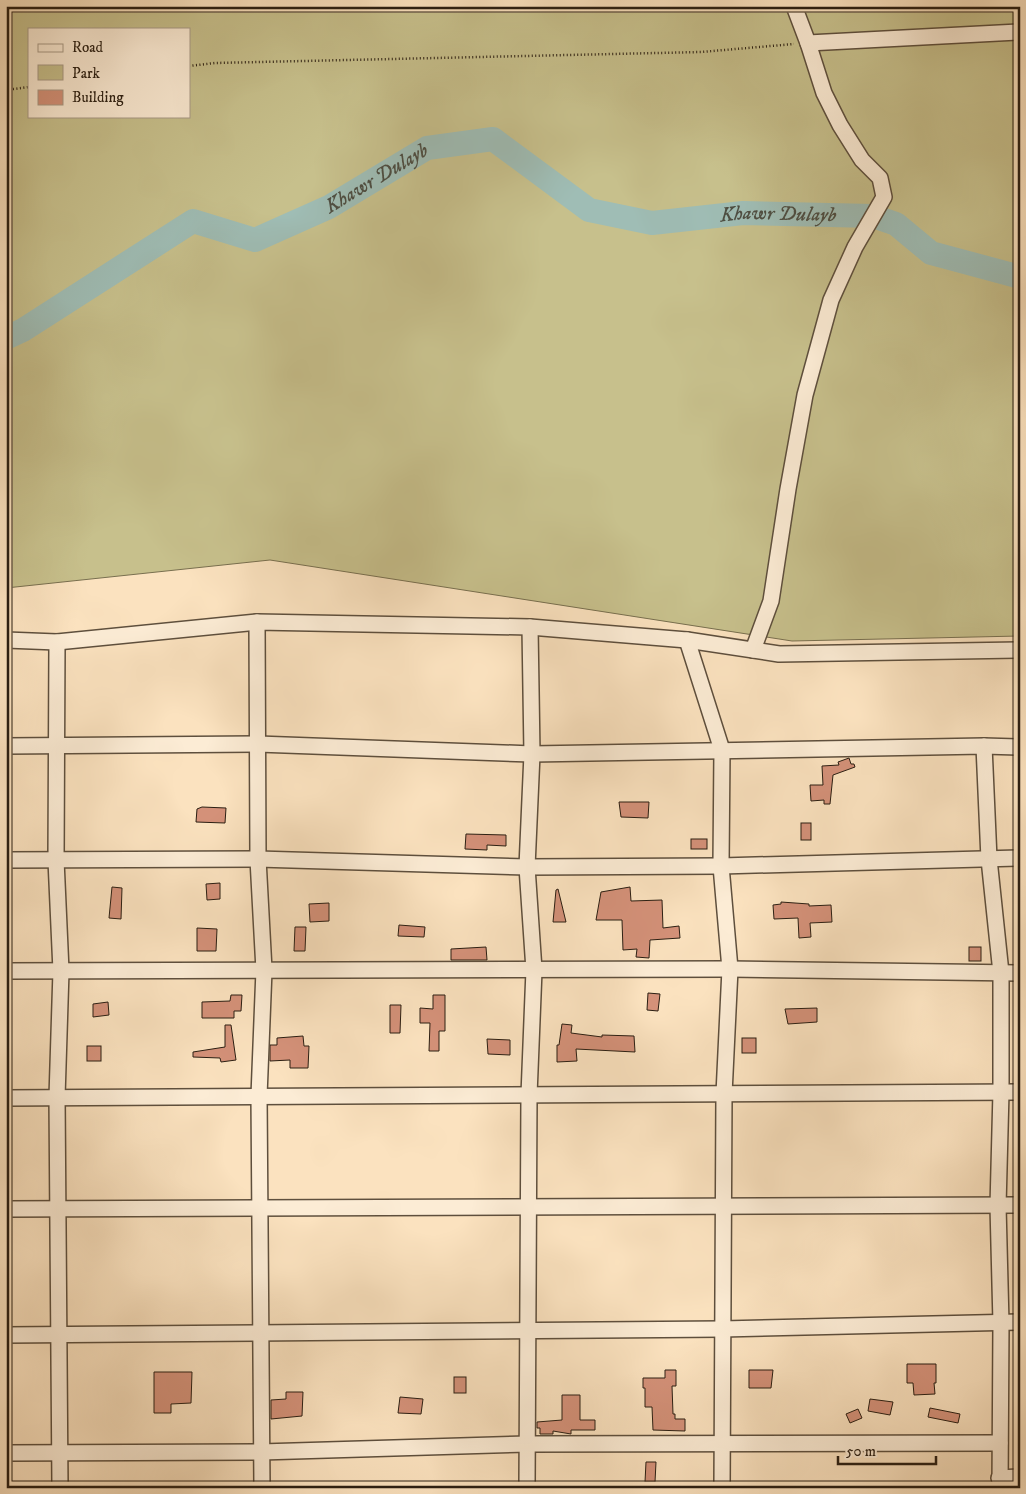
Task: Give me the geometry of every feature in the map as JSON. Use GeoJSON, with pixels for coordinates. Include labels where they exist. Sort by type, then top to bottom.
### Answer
{"type":"FeatureCollection","features":[{"type":"Feature","properties":{"kind":"street"},"geometry":{"type":"LineString","coordinates":[[753,650],[771,601],[804,395],[830,300],[855,247],[884,198],[880,178],[862,160],[840,126],[824,93],[794,6]]}},
{"type":"Feature","properties":{"kind":"street"},"geometry":{"type":"LineString","coordinates":[[808,43],[1020,32]]}},
{"type":"Feature","properties":{"kind":"street"},"geometry":{"type":"LineString","coordinates":[[6,640],[57,642],[258,622],[530,627],[687,640],[779,654],[1020,650]]}},
{"type":"Feature","properties":{"kind":"street"},"geometry":{"type":"LineString","coordinates":[[258,622],[258,859],[264,970],[259,1096],[262,1488]]}},
{"type":"Feature","properties":{"kind":"street"},"geometry":{"type":"LineString","coordinates":[[527,1488],[529,1095],[534,970],[528,867],[532,754],[530,627]]}},
{"type":"Feature","properties":{"kind":"street"},"geometry":{"type":"LineString","coordinates":[[687,640],[722,750],[721,866],[730,969],[724,1094],[722,1488]]}},
{"type":"Feature","properties":{"kind":"street"},"geometry":{"type":"LineString","coordinates":[[57,642],[56,860],[61,971],[57,1097],[60,1488]]}},
{"type":"Feature","properties":{"kind":"street"},"geometry":{"type":"LineString","coordinates":[[6,746],[258,744],[532,754],[984,746],[1020,747]]}},
{"type":"Feature","properties":{"kind":"street"},"geometry":{"type":"LineString","coordinates":[[984,746],[989,859],[1001,973],[1001,1092],[998,1206],[1001,1322],[999,1483],[1020,1477]]}},
{"type":"Feature","properties":{"kind":"street"},"geometry":{"type":"LineString","coordinates":[[6,860],[258,859],[528,867],[721,866],[1020,858]]}},
{"type":"Feature","properties":{"kind":"street"},"geometry":{"type":"LineString","coordinates":[[6,971],[730,969],[1020,973]]}},
{"type":"Feature","properties":{"kind":"street"},"geometry":{"type":"LineString","coordinates":[[6,1098],[1020,1092]]}},
{"type":"Feature","properties":{"kind":"street"},"geometry":{"type":"LineString","coordinates":[[6,1210],[1020,1205]]}},
{"type":"Feature","properties":{"kind":"street"},"geometry":{"type":"LineString","coordinates":[[6,1335],[722,1329],[1020,1322]]}},
{"type":"Feature","properties":{"kind":"street"},"geometry":{"type":"LineString","coordinates":[[6,1453],[262,1452],[528,1444],[1000,1443]]}},
{"type":"Feature","properties":{"kind":"path"},"geometry":{"type":"LineString","coordinates":[[190,66],[215,62],[701,52],[808,43]]}},
{"type":"Feature","properties":{"kind":"path"},"geometry":{"type":"LineString","coordinates":[[6,90],[28,87]]}},
{"type":"Feature","properties":{"kind":"green space"},"geometry":{"type":"Polygon","coordinates":[[[6,6],[1020,6],[1020,636],[792,641],[270,560],[6,588],[6,6]]]}},
{"type":"Feature","properties":{"kind":"building"},"geometry":{"type":"Polygon","coordinates":[[[849,758],[851,764],[854,764],[855,767],[833,775],[830,804],[824,804],[824,800],[811,801],[810,785],[823,785],[822,766],[839,765],[838,762],[849,758]]]}},
{"type":"Feature","properties":{"kind":"building"},"geometry":{"type":"Polygon","coordinates":[[[619,802],[649,802],[648,818],[621,817],[619,802]]]}},
{"type":"Feature","properties":{"kind":"building"},"geometry":{"type":"Polygon","coordinates":[[[202,807],[226,808],[225,823],[196,822],[197,809],[202,807]]]}},
{"type":"Feature","properties":{"kind":"building"},"geometry":{"type":"Polygon","coordinates":[[[801,823],[811,823],[811,840],[801,840],[801,823]]]}},
{"type":"Feature","properties":{"kind":"building"},"geometry":{"type":"Polygon","coordinates":[[[466,834],[506,835],[506,846],[487,845],[487,850],[465,849],[466,834]]]}},
{"type":"Feature","properties":{"kind":"building"},"geometry":{"type":"Polygon","coordinates":[[[691,839],[707,839],[707,849],[691,849],[691,839]]]}},
{"type":"Feature","properties":{"kind":"building"},"geometry":{"type":"Polygon","coordinates":[[[220,883],[220,899],[207,900],[206,884],[220,883]]]}},
{"type":"Feature","properties":{"kind":"building"},"geometry":{"type":"Polygon","coordinates":[[[112,887],[122,888],[121,919],[109,918],[112,887]]]}},
{"type":"Feature","properties":{"kind":"building"},"geometry":{"type":"Polygon","coordinates":[[[630,887],[631,901],[662,900],[663,928],[679,926],[680,938],[650,940],[649,958],[636,957],[637,949],[623,950],[622,920],[596,920],[601,892],[630,887]]]}},
{"type":"Feature","properties":{"kind":"building"},"geometry":{"type":"Polygon","coordinates":[[[558,889],[566,922],[553,922],[556,890],[558,889]]]}},
{"type":"Feature","properties":{"kind":"building"},"geometry":{"type":"Polygon","coordinates":[[[781,902],[809,904],[809,906],[831,905],[832,922],[810,923],[811,937],[799,938],[798,918],[774,919],[773,905],[781,904],[781,902]]]}},
{"type":"Feature","properties":{"kind":"building"},"geometry":{"type":"Polygon","coordinates":[[[329,903],[329,921],[310,922],[309,904],[329,903]]]}},
{"type":"Feature","properties":{"kind":"building"},"geometry":{"type":"Polygon","coordinates":[[[399,925],[425,927],[424,937],[398,936],[399,925]]]}},
{"type":"Feature","properties":{"kind":"building"},"geometry":{"type":"Polygon","coordinates":[[[295,927],[306,927],[305,951],[294,951],[295,927]]]}},
{"type":"Feature","properties":{"kind":"building"},"geometry":{"type":"Polygon","coordinates":[[[197,928],[217,929],[216,951],[197,951],[197,928]]]}},
{"type":"Feature","properties":{"kind":"building"},"geometry":{"type":"Polygon","coordinates":[[[486,947],[487,960],[451,960],[451,949],[486,947]]]}},
{"type":"Feature","properties":{"kind":"building"},"geometry":{"type":"Polygon","coordinates":[[[969,947],[981,947],[981,961],[969,961],[969,947]]]}},
{"type":"Feature","properties":{"kind":"building"},"geometry":{"type":"Polygon","coordinates":[[[648,993],[660,994],[658,1011],[647,1010],[648,993]]]}},
{"type":"Feature","properties":{"kind":"building"},"geometry":{"type":"Polygon","coordinates":[[[231,995],[242,995],[241,1011],[234,1011],[234,1018],[202,1018],[202,1002],[230,1001],[231,995]]]}},
{"type":"Feature","properties":{"kind":"building"},"geometry":{"type":"Polygon","coordinates":[[[433,995],[445,995],[445,1031],[439,1031],[439,1051],[429,1051],[430,1023],[420,1023],[420,1008],[433,1009],[433,995]]]}},
{"type":"Feature","properties":{"kind":"building"},"geometry":{"type":"Polygon","coordinates":[[[108,1002],[109,1015],[93,1017],[93,1004],[108,1002]]]}},
{"type":"Feature","properties":{"kind":"building"},"geometry":{"type":"Polygon","coordinates":[[[390,1005],[401,1005],[400,1033],[390,1033],[390,1005]]]}},
{"type":"Feature","properties":{"kind":"building"},"geometry":{"type":"Polygon","coordinates":[[[817,1008],[817,1022],[788,1024],[785,1009],[817,1008]]]}},
{"type":"Feature","properties":{"kind":"building"},"geometry":{"type":"Polygon","coordinates":[[[562,1024],[572,1025],[571,1033],[602,1037],[602,1035],[634,1036],[635,1052],[576,1049],[577,1061],[557,1062],[557,1045],[559,1045],[562,1024]]]}},
{"type":"Feature","properties":{"kind":"building"},"geometry":{"type":"Polygon","coordinates":[[[225,1025],[231,1025],[236,1060],[221,1062],[220,1058],[193,1057],[193,1052],[225,1047],[225,1025]]]}},
{"type":"Feature","properties":{"kind":"building"},"geometry":{"type":"Polygon","coordinates":[[[303,1036],[304,1046],[309,1046],[308,1068],[290,1068],[290,1060],[270,1061],[270,1045],[277,1045],[277,1038],[303,1036]]]}},
{"type":"Feature","properties":{"kind":"building"},"geometry":{"type":"Polygon","coordinates":[[[742,1038],[756,1038],[756,1053],[742,1053],[742,1038]]]}},
{"type":"Feature","properties":{"kind":"building"},"geometry":{"type":"Polygon","coordinates":[[[487,1039],[510,1040],[510,1055],[488,1054],[487,1039]]]}},
{"type":"Feature","properties":{"kind":"building"},"geometry":{"type":"Polygon","coordinates":[[[87,1046],[101,1046],[101,1061],[87,1061],[87,1046]]]}},
{"type":"Feature","properties":{"kind":"building"},"geometry":{"type":"Polygon","coordinates":[[[907,1364],[936,1364],[935,1394],[914,1395],[913,1383],[907,1383],[907,1364]]]}},
{"type":"Feature","properties":{"kind":"building"},"geometry":{"type":"Polygon","coordinates":[[[665,1370],[676,1370],[676,1386],[672,1386],[673,1414],[675,1414],[675,1419],[685,1419],[685,1431],[653,1430],[652,1407],[645,1407],[643,1378],[665,1378],[665,1370]]]}},
{"type":"Feature","properties":{"kind":"building"},"geometry":{"type":"Polygon","coordinates":[[[749,1370],[773,1370],[771,1388],[749,1388],[749,1370]]]}},
{"type":"Feature","properties":{"kind":"building"},"geometry":{"type":"Polygon","coordinates":[[[154,1372],[192,1372],[191,1403],[171,1404],[171,1413],[154,1413],[154,1372]]]}},
{"type":"Feature","properties":{"kind":"building"},"geometry":{"type":"Polygon","coordinates":[[[454,1377],[466,1377],[466,1393],[454,1393],[454,1377]]]}},
{"type":"Feature","properties":{"kind":"building"},"geometry":{"type":"Polygon","coordinates":[[[286,1392],[303,1392],[302,1416],[271,1419],[271,1400],[286,1399],[286,1392]]]}},
{"type":"Feature","properties":{"kind":"building"},"geometry":{"type":"Polygon","coordinates":[[[562,1395],[580,1395],[580,1420],[595,1420],[595,1430],[571,1430],[571,1434],[553,1431],[553,1434],[540,1434],[537,1422],[562,1420],[562,1395]]]}},
{"type":"Feature","properties":{"kind":"building"},"geometry":{"type":"Polygon","coordinates":[[[400,1397],[423,1399],[421,1414],[398,1413],[400,1397]]]}},
{"type":"Feature","properties":{"kind":"building"},"geometry":{"type":"Polygon","coordinates":[[[870,1399],[893,1402],[890,1415],[868,1411],[870,1399]]]}},
{"type":"Feature","properties":{"kind":"building"},"geometry":{"type":"Polygon","coordinates":[[[930,1408],[960,1414],[958,1423],[928,1417],[930,1408]]]}},
{"type":"Feature","properties":{"kind":"building"},"geometry":{"type":"Polygon","coordinates":[[[858,1409],[862,1418],[850,1423],[846,1414],[858,1409]]]}},
{"type":"Feature","properties":{"kind":"building"},"geometry":{"type":"Polygon","coordinates":[[[646,1462],[656,1462],[655,1482],[645,1482],[646,1462]]]}},
{"type":"Feature","properties":{"kind":"waterway","name":"Khawr Dulayb"},"geometry":{"type":"LineString","coordinates":[[6,338],[23,330],[193,221],[255,240],[329,207],[427,148],[493,139],[589,210],[652,223],[743,213],[873,216],[896,224],[931,253],[1020,277]]}}]}
